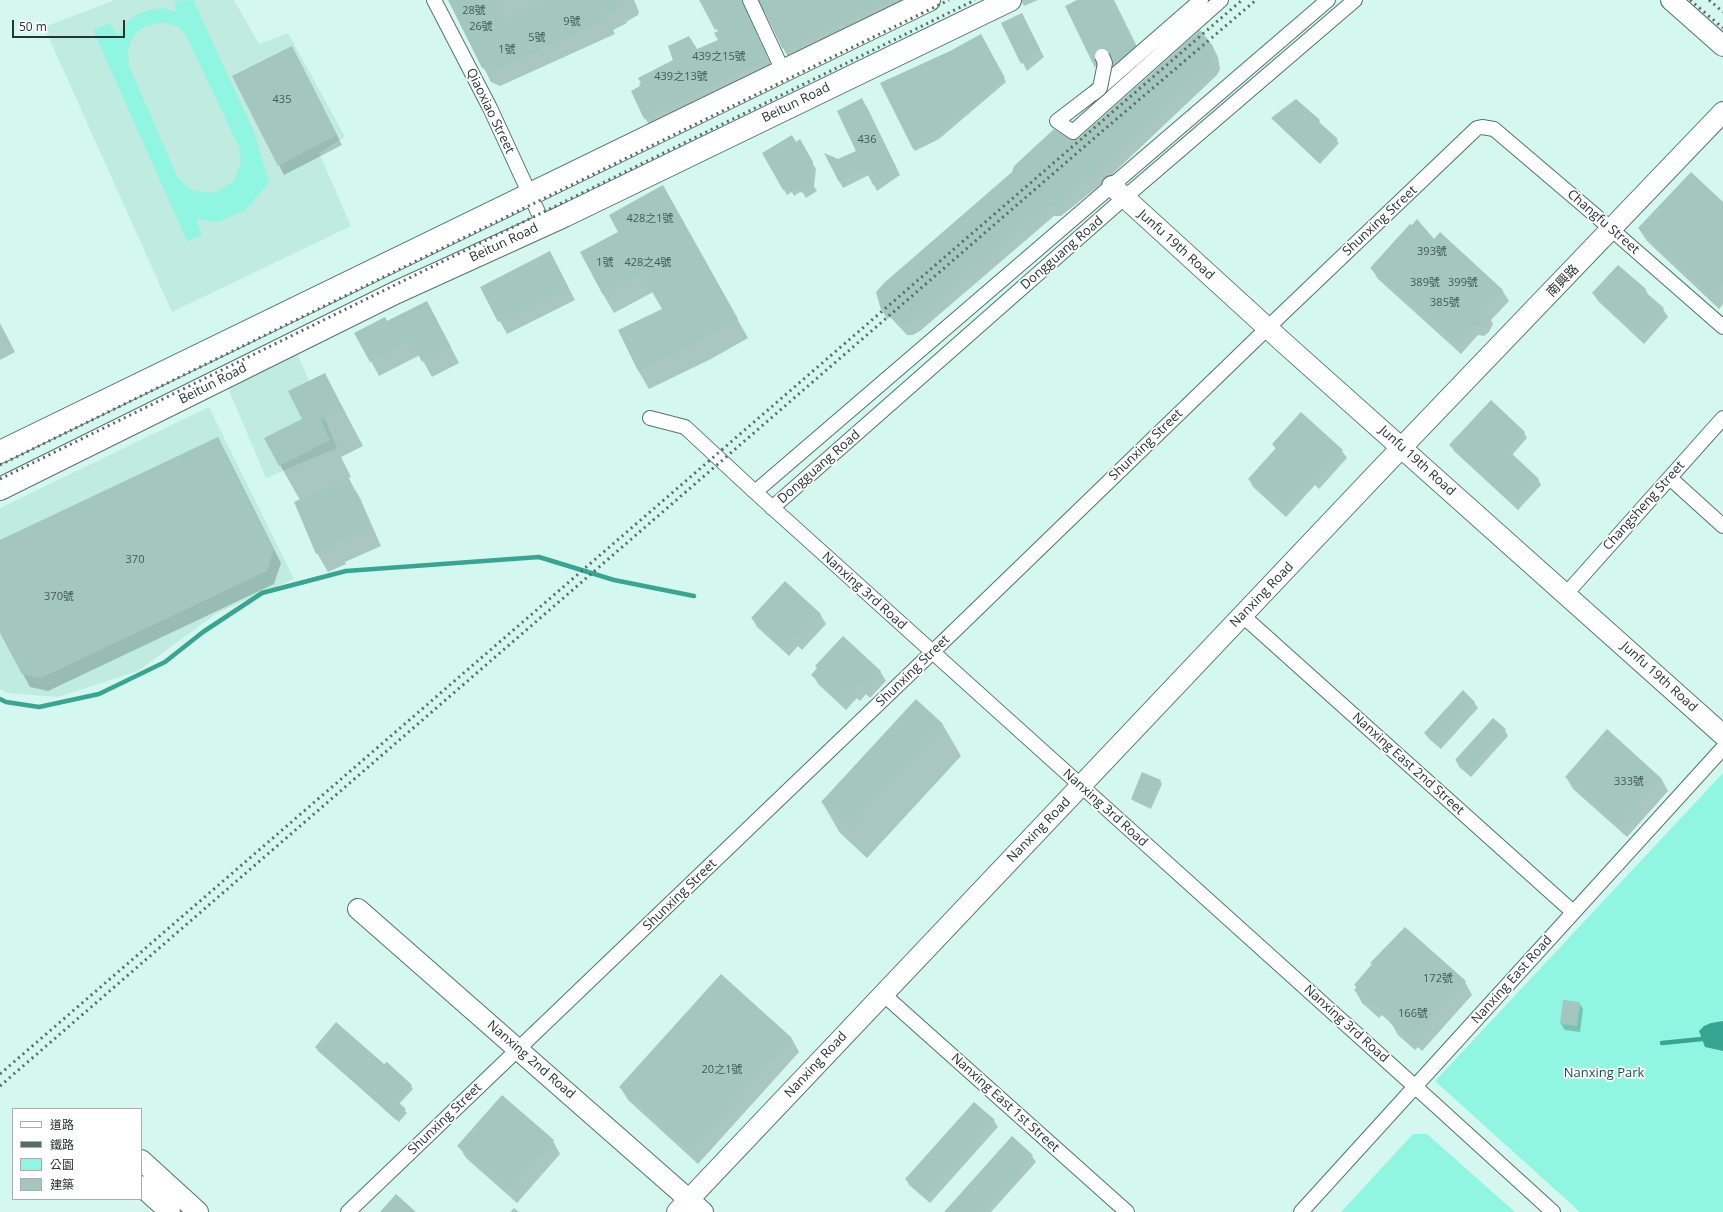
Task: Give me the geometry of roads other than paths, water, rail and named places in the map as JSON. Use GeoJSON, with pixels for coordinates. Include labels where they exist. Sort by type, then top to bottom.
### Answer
{"type":"FeatureCollection","features":[{"type":"Feature","properties":{"kind":"main road"},"geometry":{"type":"LineString","coordinates":[[0,452],[929,0]]}},
{"type":"Feature","properties":{"kind":"main road","name":"Beitun Road"},"geometry":{"type":"LineString","coordinates":[[0,489],[397,292],[544,224],[1010,0]]}},
{"type":"Feature","properties":{"kind":"street","name":"Qiaoxiao Street"},"geometry":{"type":"LineString","coordinates":[[434,0],[490,108],[544,224]]}},
{"type":"Feature","properties":{"kind":"street"},"geometry":{"type":"LineString","coordinates":[[750,0],[783,71]]}},
{"type":"Feature","properties":{"kind":"street"},"geometry":{"type":"LineString","coordinates":[[1201,0],[1097,91],[1057,121],[1073,132],[1221,0]]}},
{"type":"Feature","properties":{"kind":"street","name":"Dongguang Road"},"geometry":{"type":"LineString","coordinates":[[772,508],[1328,0]]}},
{"type":"Feature","properties":{"kind":"street","name":"Dongguang Road"},"geometry":{"type":"LineString","coordinates":[[755,492],[1118,192],[1355,0]]}},
{"type":"Feature","properties":{"kind":"street"},"geometry":{"type":"LineString","coordinates":[[1671,0],[1723,46]]}},
{"type":"Feature","properties":{"kind":"street"},"geometry":{"type":"LineString","coordinates":[[1097,91],[1105,63],[1102,56]]}},
{"type":"Feature","properties":{"kind":"street","name":"南興路"},"geometry":{"type":"LineString","coordinates":[[1402,449],[1723,112]]}},
{"type":"Feature","properties":{"kind":"street","name":"Changfu Street"},"geometry":{"type":"LineString","coordinates":[[1477,128],[1482,126],[1494,129],[1612,229],[1723,327]]}},
{"type":"Feature","properties":{"kind":"street","name":"Shunxing Street"},"geometry":{"type":"LineString","coordinates":[[348,1212],[933,652],[1267,328],[1477,128]]}},
{"type":"Feature","properties":{"kind":"street","name":"Junfu 19th Road"},"geometry":{"type":"LineString","coordinates":[[1118,192],[1267,328],[1723,735]]}},
{"type":"Feature","properties":{"kind":"street","name":"Nanxing 3rd Road"},"geometry":{"type":"LineString","coordinates":[[650,418],[685,427],[772,508],[1553,1212]]}},
{"type":"Feature","properties":{"kind":"street","name":"Changsheng Street"},"geometry":{"type":"LineString","coordinates":[[1566,594],[1723,418]]}},
{"type":"Feature","properties":{"kind":"street","name":"Nanxing Road"},"geometry":{"type":"LineString","coordinates":[[690,1208],[883,994],[1402,449]]}},
{"type":"Feature","properties":{"kind":"street"},"geometry":{"type":"LineString","coordinates":[[1670,478],[1723,526]]}},
{"type":"Feature","properties":{"kind":"street","name":"Nanxing East 2nd Street"},"geometry":{"type":"LineString","coordinates":[[1243,616],[1573,912]]}},
{"type":"Feature","properties":{"kind":"street","name":"Nanxing East Road"},"geometry":{"type":"LineString","coordinates":[[1301,1212],[1723,748]]}},
{"type":"Feature","properties":{"kind":"street","name":"Nanxing 2nd Road"},"geometry":{"type":"LineString","coordinates":[[358,909],[519,1049],[690,1208]]}},
{"type":"Feature","properties":{"kind":"street","name":"Nanxing East 1st Street"},"geometry":{"type":"LineString","coordinates":[[883,994],[1127,1212]]}},
{"type":"Feature","properties":{"kind":"street"},"geometry":{"type":"LineString","coordinates":[[142,1161],[198,1212]]}},
{"type":"Feature","properties":{"kind":"street"},"geometry":{"type":"LineString","coordinates":[[142,1187],[170,1212]]}},
{"type":"Feature","properties":{"kind":"waterway"},"geometry":{"type":"LineString","coordinates":[[0,699],[6,702],[39,707],[99,694],[165,662],[203,632],[262,593],[346,571],[539,557],[614,580],[694,596]]}},
{"type":"Feature","properties":{"kind":"waterway"},"geometry":{"type":"LineString","coordinates":[[1662,1043],[1702,1039]]}},
{"type":"Feature","properties":{"kind":"railway"},"geometry":{"type":"LineString","coordinates":[[0,465],[949,0]]}},
{"type":"Feature","properties":{"kind":"railway"},"geometry":{"type":"LineString","coordinates":[[0,479],[975,0]]}},
{"type":"Feature","properties":{"kind":"railway"},"geometry":{"type":"LineString","coordinates":[[0,1074],[1242,0]]}},
{"type":"Feature","properties":{"kind":"railway"},"geometry":{"type":"LineString","coordinates":[[0,1086],[1092,140],[1256,0]]}},
{"type":"Feature","properties":{"kind":"railway"},"geometry":{"type":"LineString","coordinates":[[1690,0],[1723,28]]}},
{"type":"Feature","properties":{"kind":"railway"},"geometry":{"type":"LineString","coordinates":[[1709,0],[1723,12]]}},
{"type":"Feature","properties":{"kind":"park label","name":"Nanxing Park"},"geometry":{"type":"Point","coordinates":[1604,1073]}}]}
